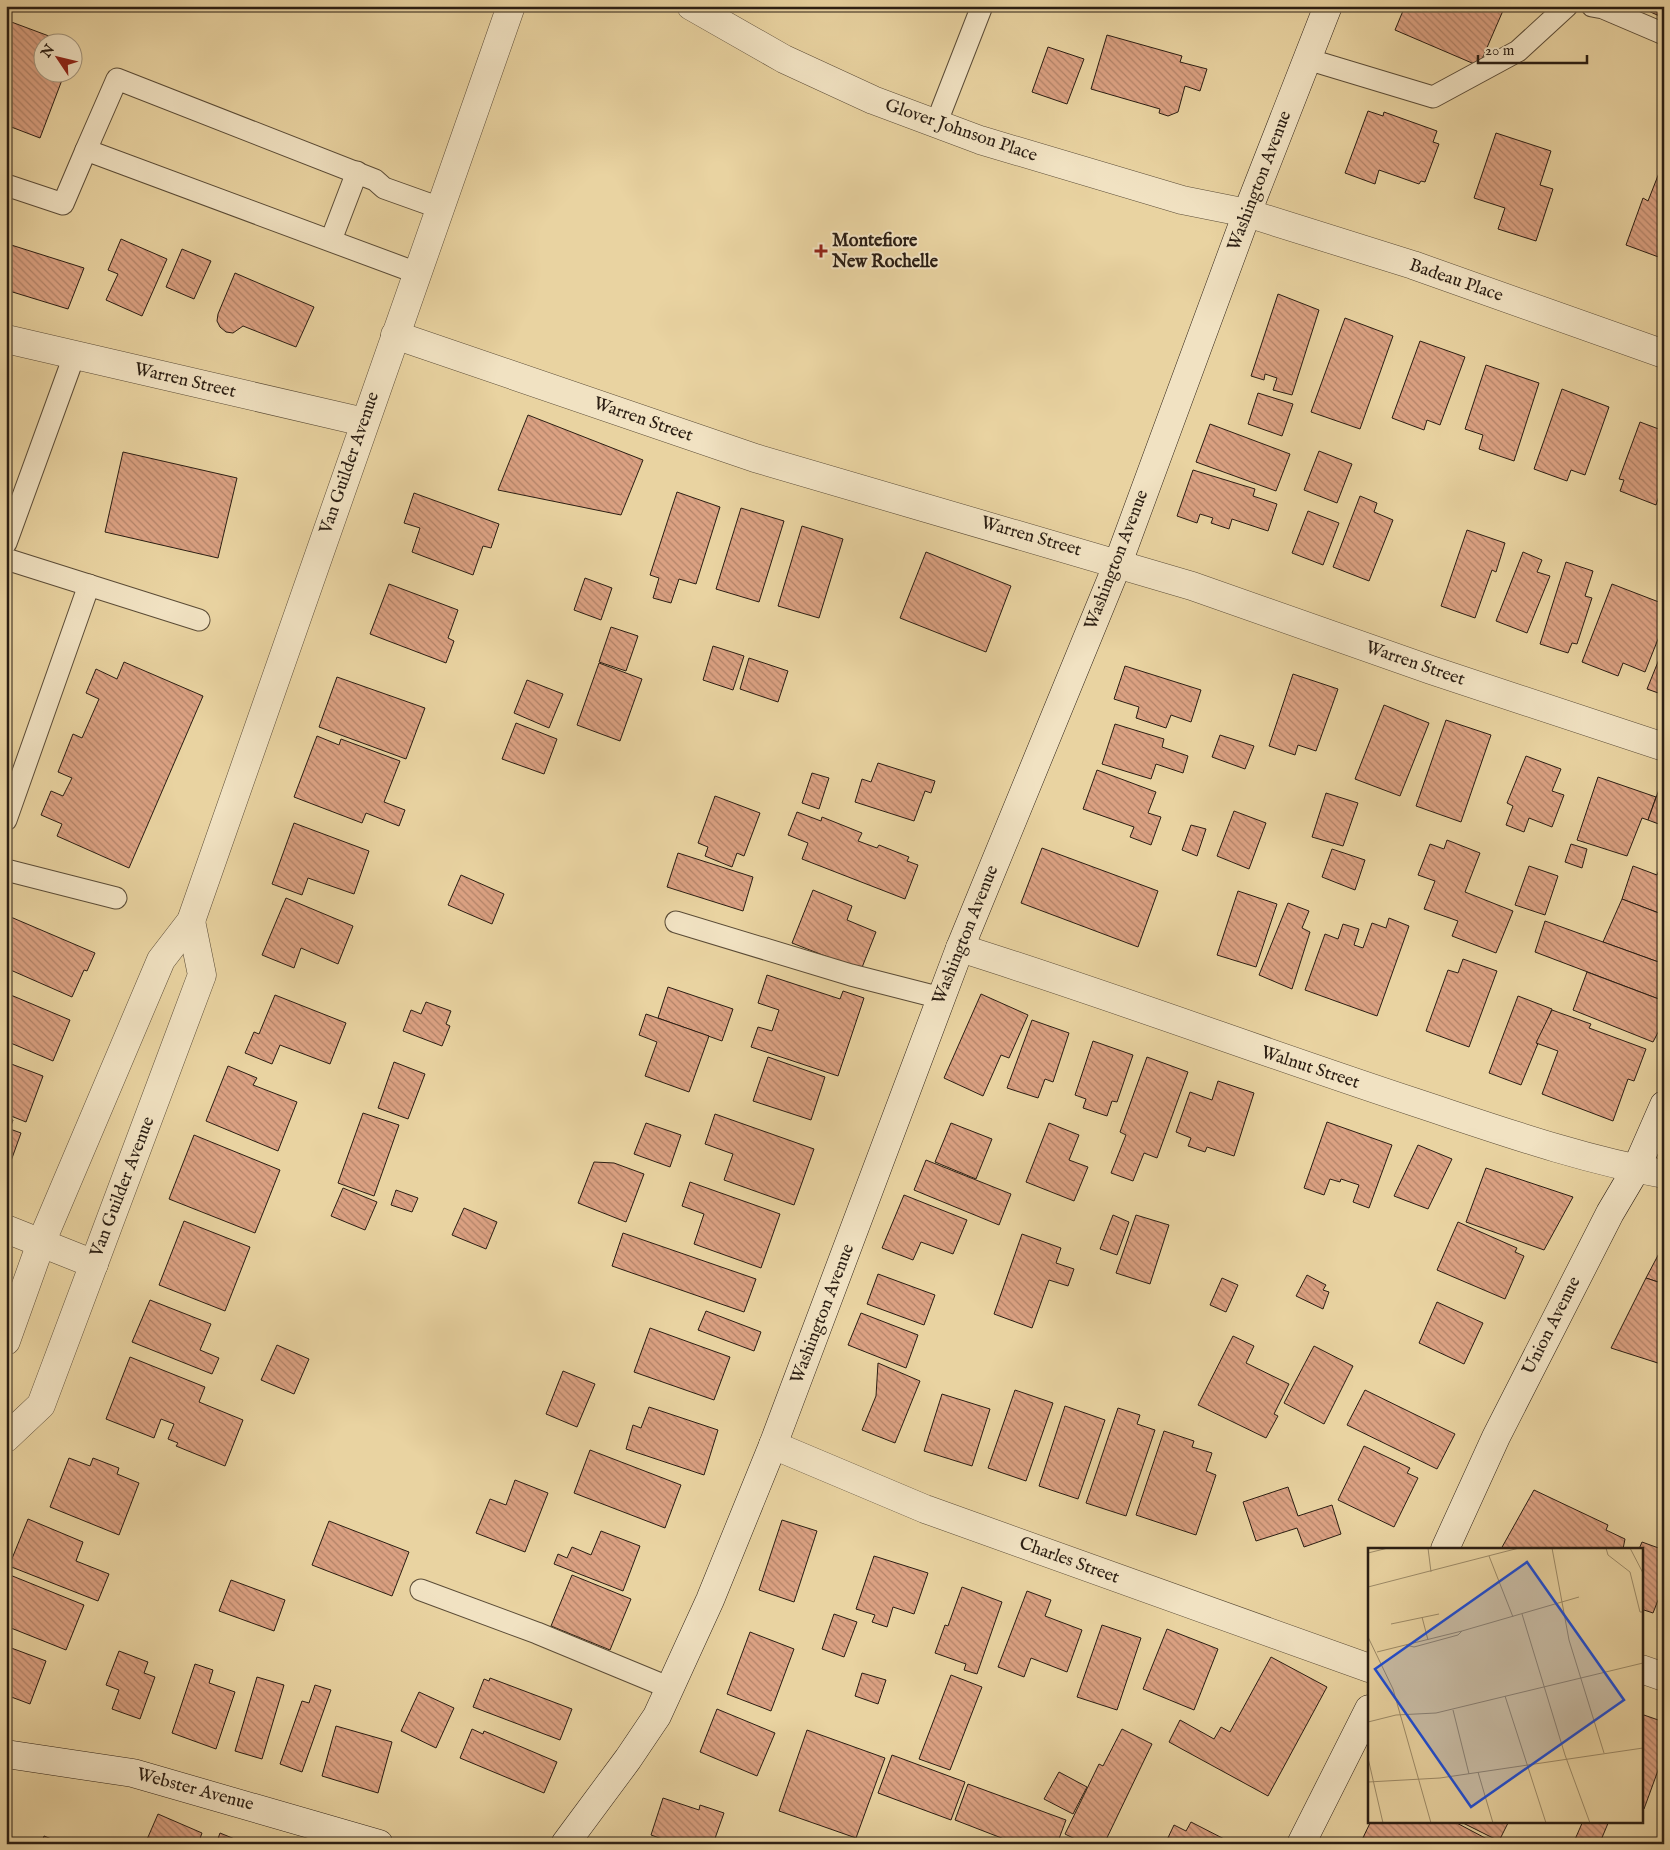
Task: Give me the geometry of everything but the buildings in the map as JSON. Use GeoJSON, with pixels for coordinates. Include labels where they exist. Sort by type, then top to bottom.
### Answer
{"type":"FeatureCollection","features":[{"type":"Feature","properties":{"kind":"street","name":"Van Guilder Avenue"},"geometry":{"type":"LineString","coordinates":[[6,1341],[41,1243],[161,960],[191,921],[511,6]]}},
{"type":"Feature","properties":{"kind":"street","name":"Glover Johnson Place"},"geometry":{"type":"LineString","coordinates":[[691,6],[784,59],[873,100],[936,124],[980,140],[1182,200],[1247,213]]}},
{"type":"Feature","properties":{"kind":"street","name":"Washington Avenue"},"geometry":{"type":"LineString","coordinates":[[565,1844],[628,1759],[657,1716],[710,1600],[773,1445],[960,948],[1118,562],[1247,213],[1328,6]]}},
{"type":"Feature","properties":{"kind":"street","name":"Badeau Place"},"geometry":{"type":"LineString","coordinates":[[1247,213],[1412,265],[1664,354]]}},
{"type":"Feature","properties":{"kind":"street","name":"Warren Street"},"geometry":{"type":"LineString","coordinates":[[395,335],[755,458],[1118,562],[1664,747]]}},
{"type":"Feature","properties":{"kind":"street","name":"Warren Street"},"geometry":{"type":"LineString","coordinates":[[6,339],[364,422]]}},
{"type":"Feature","properties":{"kind":"street","name":"Van Guilder Avenue"},"geometry":{"type":"LineString","coordinates":[[6,1438],[41,1405],[202,975],[191,921]]}},
{"type":"Feature","properties":{"kind":"street","name":"Walnut Street"},"geometry":{"type":"LineString","coordinates":[[960,948],[1040,973],[1251,1048],[1513,1135],[1636,1169],[1664,1174]]}},
{"type":"Feature","properties":{"kind":"street","name":"Union Avenue"},"geometry":{"type":"LineString","coordinates":[[1445,1548],[1505,1419],[1610,1213],[1636,1169],[1664,1105]]}},
{"type":"Feature","properties":{"kind":"street"},"geometry":{"type":"LineString","coordinates":[[6,1229],[94,1264]]}},
{"type":"Feature","properties":{"kind":"street","name":"Charles Street"},"geometry":{"type":"LineString","coordinates":[[773,1445],[925,1509],[1368,1668]]}},
{"type":"Feature","properties":{"kind":"street"},"geometry":{"type":"LineString","coordinates":[[1642,1669],[1664,1677]]}},
{"type":"Feature","properties":{"kind":"street"},"geometry":{"type":"LineString","coordinates":[[1301,1844],[1368,1711]]}},
{"type":"Feature","properties":{"kind":"street","name":"Webster Avenue"},"geometry":{"type":"LineString","coordinates":[[6,1754],[133,1773],[379,1844]]}},
{"type":"Feature","properties":{"kind":"lane"},"geometry":{"type":"LineString","coordinates":[[936,124],[982,6]]}},
{"type":"Feature","properties":{"kind":"lane"},"geometry":{"type":"LineString","coordinates":[[1307,59],[1433,97],[1518,51],[1567,6]]}},
{"type":"Feature","properties":{"kind":"lane"},"geometry":{"type":"LineString","coordinates":[[1592,6],[1603,8],[1664,34]]}},
{"type":"Feature","properties":{"kind":"lane"},"geometry":{"type":"LineString","coordinates":[[6,185],[63,204],[117,79],[357,172],[375,180],[384,188],[440,208]]}},
{"type":"Feature","properties":{"kind":"lane"},"geometry":{"type":"LineString","coordinates":[[86,150],[417,272]]}},
{"type":"Feature","properties":{"kind":"lane"},"geometry":{"type":"LineString","coordinates":[[331,240],[357,172]]}},
{"type":"Feature","properties":{"kind":"lane"},"geometry":{"type":"LineString","coordinates":[[6,544],[74,356]]}},
{"type":"Feature","properties":{"kind":"lane"},"geometry":{"type":"LineString","coordinates":[[6,559],[198,620]]}},
{"type":"Feature","properties":{"kind":"lane"},"geometry":{"type":"LineString","coordinates":[[6,820],[89,584]]}},
{"type":"Feature","properties":{"kind":"lane"},"geometry":{"type":"LineString","coordinates":[[6,870],[116,898]]}},
{"type":"Feature","properties":{"kind":"lane"},"geometry":{"type":"LineString","coordinates":[[676,922],[851,975],[941,998]]}},
{"type":"Feature","properties":{"kind":"lane"},"geometry":{"type":"LineString","coordinates":[[420,1590],[537,1633],[670,1688]]}},
{"type":"Feature","properties":{"kind":"place","name":"Montefiore New Rochelle"},"geometry":{"type":"Point","coordinates":[821,251]}}]}
